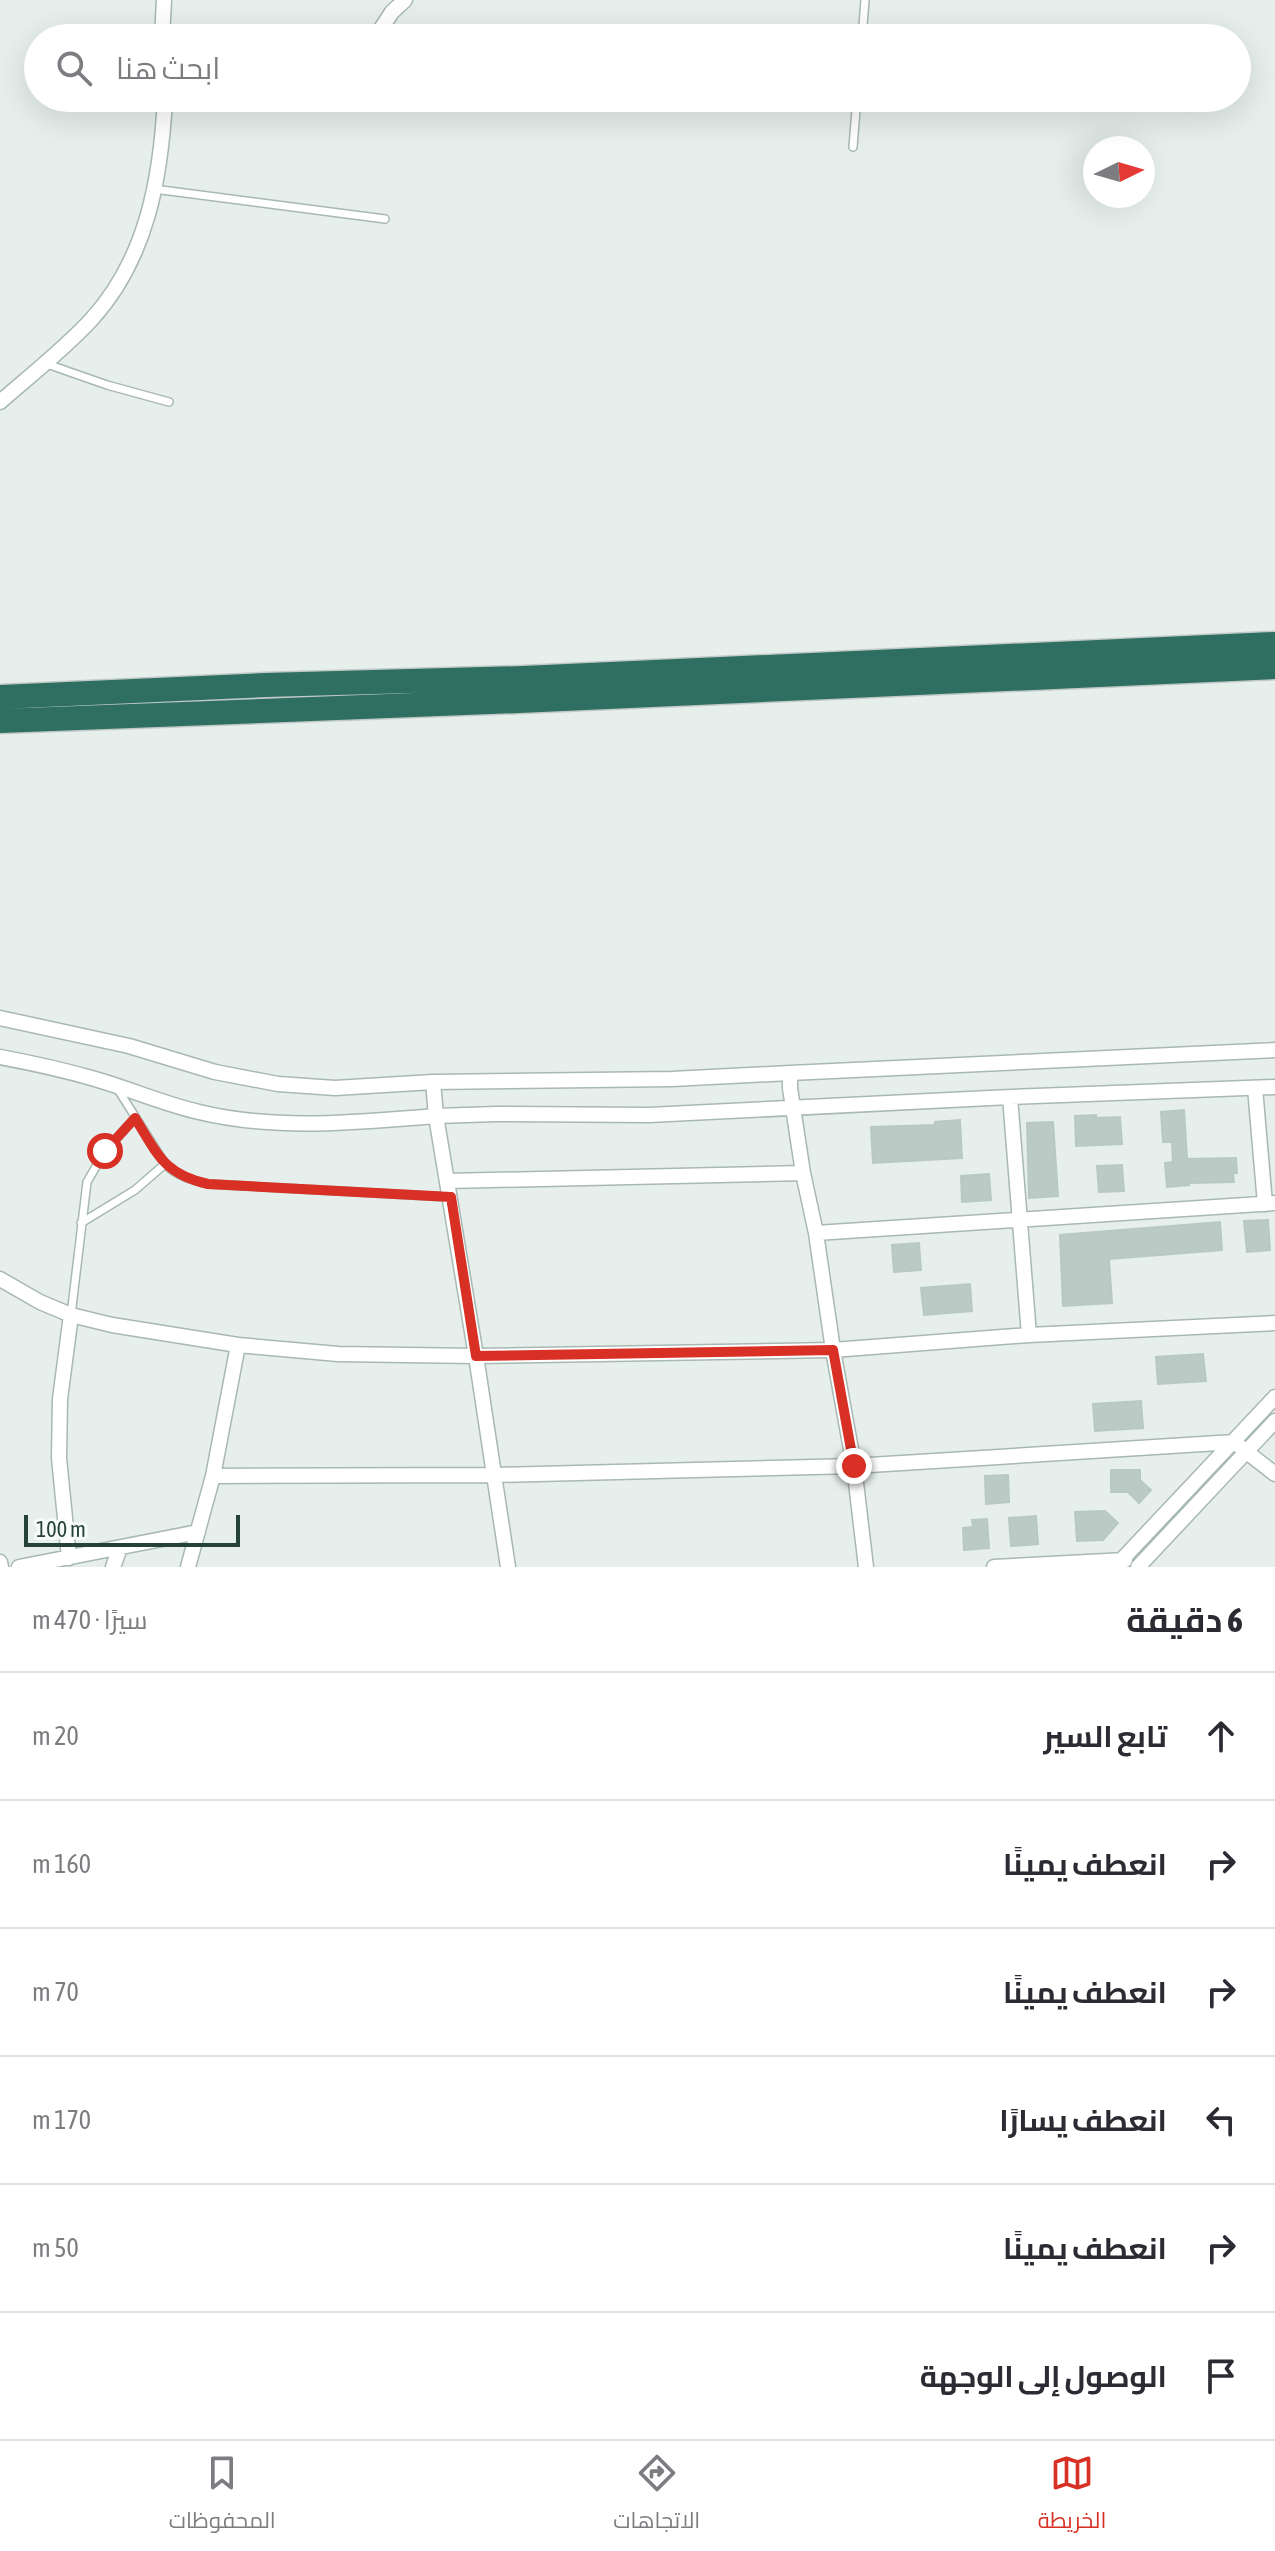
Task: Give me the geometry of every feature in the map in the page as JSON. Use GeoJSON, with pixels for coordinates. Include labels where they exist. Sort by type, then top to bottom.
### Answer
{"type":"FeatureCollection","features":[{"type":"Feature","properties":{"kind":"highway"},"geometry":{"type":"LineString","coordinates":[[0,697],[523,678],[1275,644]]}},
{"type":"Feature","properties":{"kind":"highway"},"geometry":{"type":"LineString","coordinates":[[0,721],[1275,667]]}},
{"type":"Feature","properties":{"kind":"street"},"geometry":{"type":"LineString","coordinates":[[163,24],[164,0]]}},
{"type":"Feature","properties":{"kind":"street"},"geometry":{"type":"LineString","coordinates":[[384,24],[405,0]]}},
{"type":"Feature","properties":{"kind":"street"},"geometry":{"type":"LineString","coordinates":[[0,402],[92,319],[110,297],[142,239],[151,211],[164,112]]}},
{"type":"Feature","properties":{"kind":"street"},"geometry":{"type":"LineString","coordinates":[[0,1018],[129,1046],[215,1072],[266,1082],[335,1088],[433,1082],[672,1079],[1275,1050]]}},
{"type":"Feature","properties":{"kind":"street"},"geometry":{"type":"LineString","coordinates":[[0,1057],[116,1086],[198,1112],[262,1121],[342,1123],[496,1114],[649,1115],[1275,1087]]}},
{"type":"Feature","properties":{"kind":"street"},"geometry":{"type":"LineString","coordinates":[[790,1073],[803,1173],[816,1233],[854,1466],[866,1567]]}},
{"type":"Feature","properties":{"kind":"street"},"geometry":{"type":"LineString","coordinates":[[433,1082],[508,1567]]}},
{"type":"Feature","properties":{"kind":"street"},"geometry":{"type":"LineString","coordinates":[[816,1233],[1270,1203],[1255,1088]]}},
{"type":"Feature","properties":{"kind":"street"},"geometry":{"type":"LineString","coordinates":[[1010,1097],[1029,1335]]}},
{"type":"Feature","properties":{"kind":"street"},"geometry":{"type":"LineString","coordinates":[[448,1181],[803,1173]]}},
{"type":"Feature","properties":{"kind":"street"},"geometry":{"type":"LineString","coordinates":[[0,1282],[71,1315],[112,1325],[238,1345],[338,1354],[476,1356],[833,1350],[1029,1335],[1275,1323]]}},
{"type":"Feature","properties":{"kind":"street"},"geometry":{"type":"LineString","coordinates":[[69,1558],[59,1446],[61,1387],[71,1315]]}},
{"type":"Feature","properties":{"kind":"street"},"geometry":{"type":"LineString","coordinates":[[188,1567],[213,1476],[238,1345]]}},
{"type":"Feature","properties":{"kind":"street"},"geometry":{"type":"LineString","coordinates":[[1118,1564],[1275,1397]]}},
{"type":"Feature","properties":{"kind":"street"},"geometry":{"type":"LineString","coordinates":[[994,1567],[1142,1563],[1275,1421]]}},
{"type":"Feature","properties":{"kind":"street"},"geometry":{"type":"LineString","coordinates":[[213,1476],[495,1475],[854,1466],[1234,1442],[1275,1474]]}},
{"type":"Feature","properties":{"kind":"street"},"geometry":{"type":"LineString","coordinates":[[19,1567],[198,1532]]}},
{"type":"Feature","properties":{"kind":"street"},"geometry":{"type":"LineString","coordinates":[[113,1567],[120,1548]]}},
{"type":"Feature","properties":{"kind":"lane"},"geometry":{"type":"LineString","coordinates":[[863,24],[865,0]]}},
{"type":"Feature","properties":{"kind":"lane"},"geometry":{"type":"LineString","coordinates":[[853,147],[856,112]]}},
{"type":"Feature","properties":{"kind":"lane"},"geometry":{"type":"LineString","coordinates":[[154,189],[385,219]]}},
{"type":"Feature","properties":{"kind":"lane"},"geometry":{"type":"LineString","coordinates":[[45,363],[169,402]]}},
{"type":"Feature","properties":{"kind":"lane"},"geometry":{"type":"LineString","coordinates":[[116,1086],[165,1164],[182,1176],[208,1184],[451,1197]]}},
{"type":"Feature","properties":{"kind":"lane"},"geometry":{"type":"LineString","coordinates":[[71,1315],[87,1182],[105,1151],[135,1118]]}},
{"type":"Feature","properties":{"kind":"lane"},"geometry":{"type":"LineString","coordinates":[[81,1223],[135,1190],[165,1164]]}},
{"type":"Feature","properties":{"kind":"building"},"geometry":{"type":"Polygon","coordinates":[[[1184,1110],[1187,1159],[1236,1158],[1234,1182],[1167,1187],[1165,1163],[1173,1162],[1172,1142],[1163,1142],[1161,1112],[1184,1110]]]}},
{"type":"Feature","properties":{"kind":"building"},"geometry":{"type":"Polygon","coordinates":[[[1096,1115],[1096,1118],[1120,1117],[1122,1144],[1076,1146],[1075,1116],[1096,1115]]]}},
{"type":"Feature","properties":{"kind":"building"},"geometry":{"type":"Polygon","coordinates":[[[960,1120],[962,1158],[873,1163],[871,1127],[935,1125],[935,1122],[960,1120]]]}},
{"type":"Feature","properties":{"kind":"building"},"geometry":{"type":"Polygon","coordinates":[[[1053,1122],[1058,1196],[1029,1198],[1027,1123],[1053,1122]]]}},
{"type":"Feature","properties":{"kind":"building"},"geometry":{"type":"Polygon","coordinates":[[[1122,1165],[1124,1191],[1099,1192],[1097,1166],[1122,1165]]]}},
{"type":"Feature","properties":{"kind":"building"},"geometry":{"type":"Polygon","coordinates":[[[989,1174],[991,1200],[962,1202],[961,1176],[989,1174]]]}},
{"type":"Feature","properties":{"kind":"building"},"geometry":{"type":"Polygon","coordinates":[[[1268,1220],[1270,1250],[1247,1252],[1244,1221],[1268,1220]]]}},
{"type":"Feature","properties":{"kind":"building"},"geometry":{"type":"Polygon","coordinates":[[[1220,1222],[1222,1250],[1109,1259],[1112,1303],[1063,1306],[1060,1235],[1220,1222]]]}},
{"type":"Feature","properties":{"kind":"building"},"geometry":{"type":"Polygon","coordinates":[[[919,1243],[921,1270],[894,1272],[892,1245],[919,1243]]]}},
{"type":"Feature","properties":{"kind":"building"},"geometry":{"type":"Polygon","coordinates":[[[970,1284],[972,1311],[924,1315],[921,1288],[970,1284]]]}},
{"type":"Feature","properties":{"kind":"building"},"geometry":{"type":"Polygon","coordinates":[[[1203,1354],[1206,1381],[1158,1384],[1156,1357],[1203,1354]]]}},
{"type":"Feature","properties":{"kind":"building"},"geometry":{"type":"Polygon","coordinates":[[[1141,1401],[1143,1428],[1095,1431],[1093,1404],[1141,1401]]]}},
{"type":"Feature","properties":{"kind":"building"},"geometry":{"type":"Polygon","coordinates":[[[1111,1470],[1140,1470],[1140,1480],[1151,1490],[1139,1503],[1128,1492],[1111,1492],[1111,1470]]]}},
{"type":"Feature","properties":{"kind":"building"},"geometry":{"type":"Polygon","coordinates":[[[1008,1475],[1009,1502],[986,1504],[985,1476],[1008,1475]]]}},
{"type":"Feature","properties":{"kind":"building"},"geometry":{"type":"Polygon","coordinates":[[[1105,1511],[1118,1523],[1103,1540],[1077,1541],[1075,1512],[1105,1511]]]}},
{"type":"Feature","properties":{"kind":"building"},"geometry":{"type":"Polygon","coordinates":[[[1036,1516],[1038,1544],[1011,1546],[1009,1518],[1036,1516]]]}},
{"type":"Feature","properties":{"kind":"building"},"geometry":{"type":"Polygon","coordinates":[[[987,1519],[989,1548],[964,1550],[963,1528],[973,1527],[972,1520],[987,1519]]]}},
{"type":"Feature","properties":{"kind":"route"},"geometry":{"type":"LineString","coordinates":[[105,1151],[135,1118],[165,1164],[173,1172],[194,1181],[451,1197],[476,1356],[833,1350],[854,1466]]}}]}
